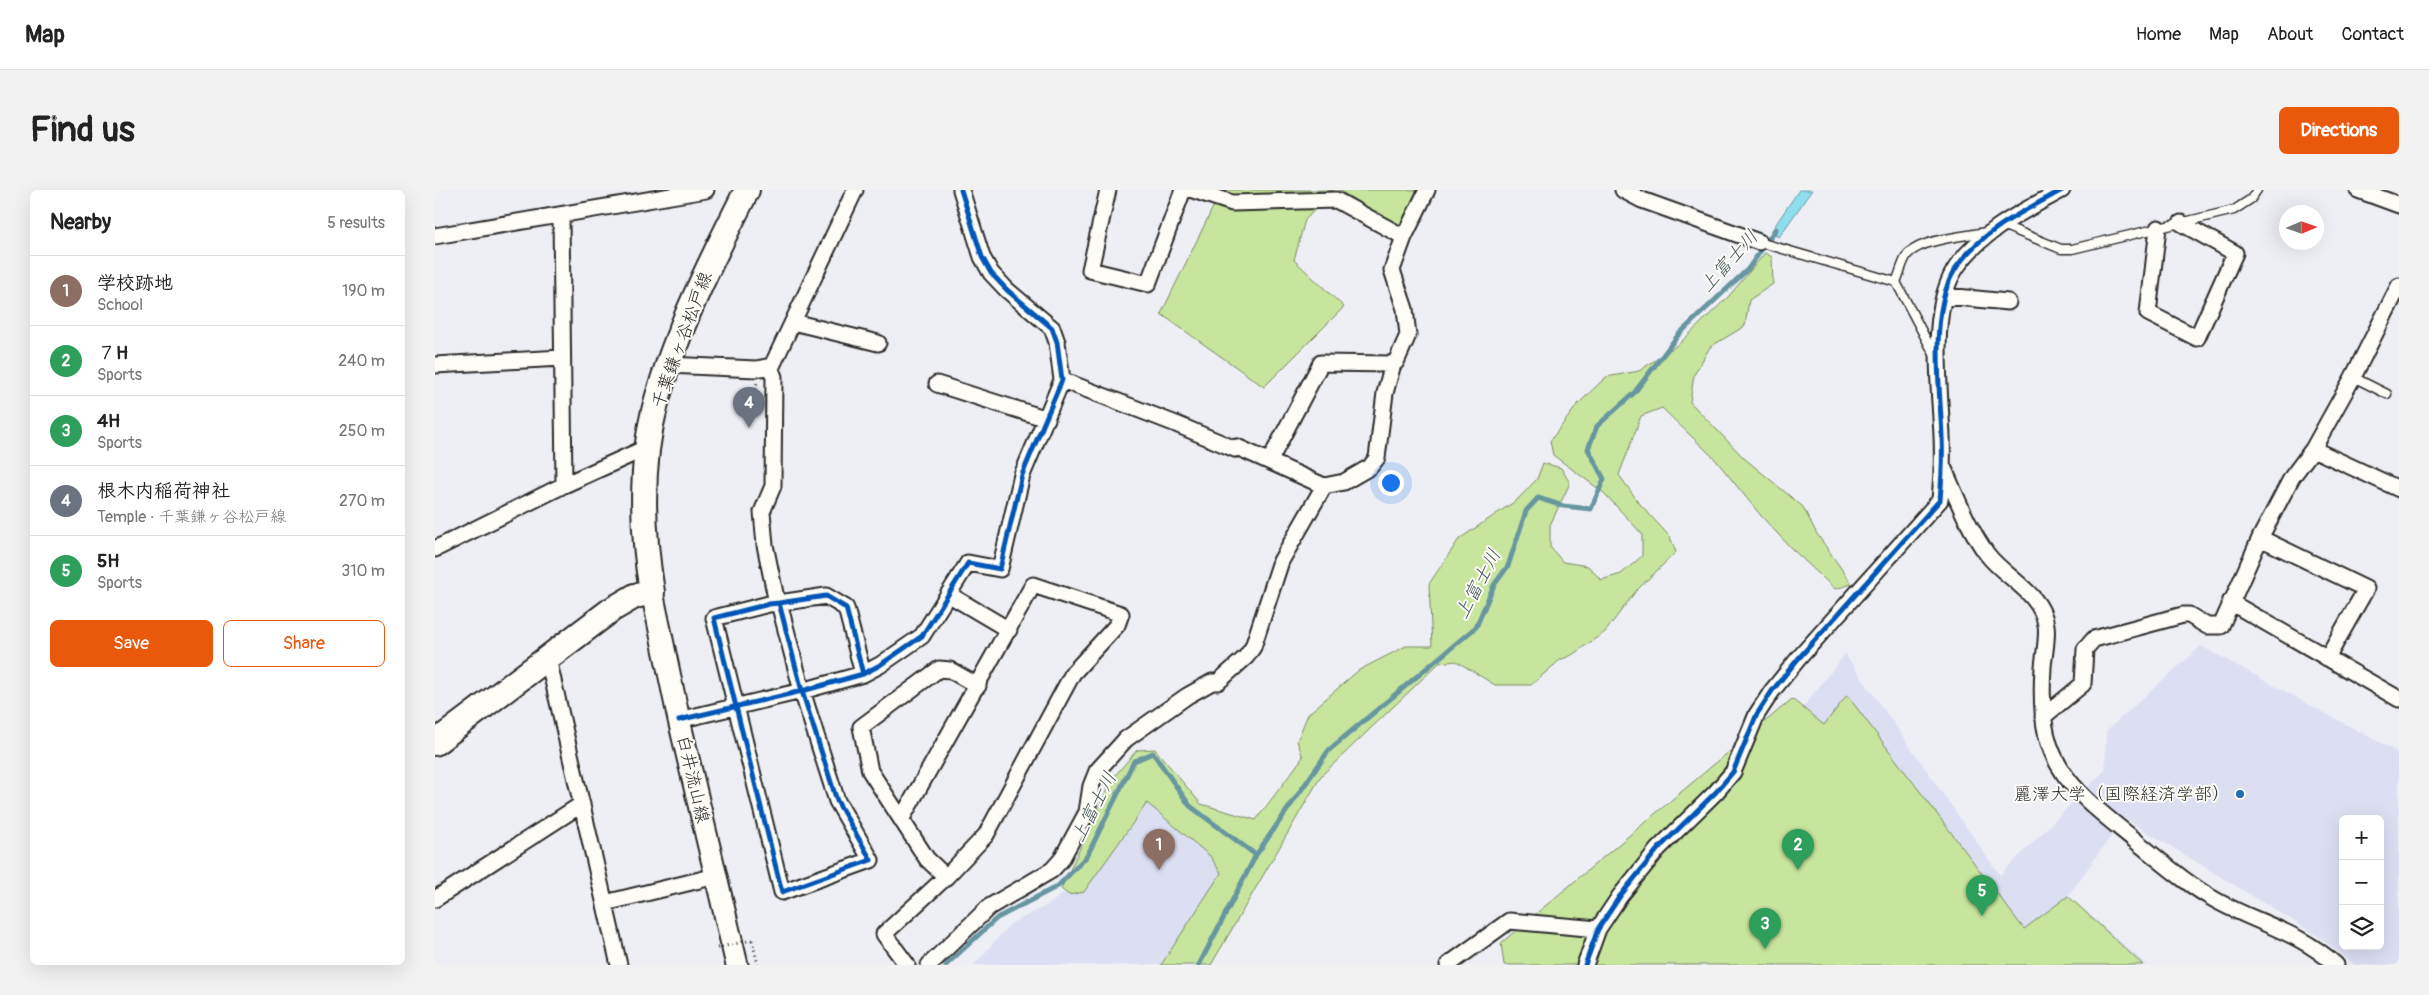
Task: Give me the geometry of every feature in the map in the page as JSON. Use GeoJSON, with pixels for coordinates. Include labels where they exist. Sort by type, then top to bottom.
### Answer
{"type":"FeatureCollection","features":[{"type":"Feature","properties":{"kind":"main road","name":"千葉鎌ヶ谷松戸線"},"geometry":{"type":"LineString","coordinates":[[652,592],[646,542],[645,491],[648,447],[656,404],[668,365],[704,276],[747,190]]}},
{"type":"Feature","properties":{"kind":"main road"},"geometry":{"type":"LineString","coordinates":[[435,742],[611,610],[635,596],[652,592]]}},
{"type":"Feature","properties":{"kind":"main road","name":"白井流山線"},"geometry":{"type":"LineString","coordinates":[[652,592],[679,720],[737,965]]}},
{"type":"Feature","properties":{"kind":"street"},"geometry":{"type":"LineString","coordinates":[[435,236],[706,190]]}},
{"type":"Feature","properties":{"kind":"street"},"geometry":{"type":"LineString","coordinates":[[764,368],[793,322],[855,190]]}},
{"type":"Feature","properties":{"kind":"street"},"geometry":{"type":"LineString","coordinates":[[679,720],[803,691],[863,674],[880,665],[922,636],[968,563],[1000,569],[1022,475],[1062,380],[1057,342],[1052,328],[1007,290],[991,273],[982,257],[961,190]]}},
{"type":"Feature","properties":{"kind":"street"},"geometry":{"type":"LineString","coordinates":[[1108,190],[1090,270],[1148,284],[1183,190]]}},
{"type":"Feature","properties":{"kind":"street"},"geometry":{"type":"LineString","coordinates":[[1193,190],[1232,203],[1337,195],[1404,237]]}},
{"type":"Feature","properties":{"kind":"street"},"geometry":{"type":"LineString","coordinates":[[1062,380],[1176,424],[1235,450],[1237,447],[1270,460],[1324,486],[1344,482],[1371,467],[1377,458],[1385,393],[1393,364],[1396,362],[1408,335],[1405,309],[1392,270],[1404,237],[1427,190]]}},
{"type":"Feature","properties":{"kind":"street"},"geometry":{"type":"LineString","coordinates":[[1623,190],[1642,200],[1759,242]]}},
{"type":"Feature","properties":{"kind":"street"},"geometry":{"type":"LineString","coordinates":[[1585,965],[1598,929],[1620,896],[1658,849],[1716,792],[1733,772],[1757,714],[1772,691],[1798,659],[1940,500],[1943,468],[1938,362],[1939,330],[1945,296],[1958,265],[1999,227],[2062,190]]}},
{"type":"Feature","properties":{"kind":"street"},"geometry":{"type":"LineString","coordinates":[[2358,190],[2399,205]]}},
{"type":"Feature","properties":{"kind":"street"},"geometry":{"type":"LineString","coordinates":[[561,215],[564,485]]}},
{"type":"Feature","properties":{"kind":"street"},"geometry":{"type":"LineString","coordinates":[[2158,228],[2148,313],[2197,338],[2235,253],[2181,223]]}},
{"type":"Feature","properties":{"kind":"street"},"geometry":{"type":"LineString","coordinates":[[2043,717],[2083,684],[2085,649],[2094,639],[2183,615],[2189,616],[2207,626],[2221,626],[2260,538],[2292,477],[2313,449],[2353,377],[2399,286]]}},
{"type":"Feature","properties":{"kind":"street"},"geometry":{"type":"LineString","coordinates":[[1945,296],[2008,302]]}},
{"type":"Feature","properties":{"kind":"street"},"geometry":{"type":"LineString","coordinates":[[793,322],[877,343]]}},
{"type":"Feature","properties":{"kind":"street"},"geometry":{"type":"LineString","coordinates":[[435,365],[562,358]]}},
{"type":"Feature","properties":{"kind":"street"},"geometry":{"type":"LineString","coordinates":[[1270,460],[1321,363],[1393,364]]}},
{"type":"Feature","properties":{"kind":"street"},"geometry":{"type":"LineString","coordinates":[[668,365],[764,368],[774,377],[773,486],[762,512],[765,545],[778,603],[837,802],[871,860],[782,892],[714,618],[778,603],[827,596],[846,608],[863,674]]}},
{"type":"Feature","properties":{"kind":"street"},"geometry":{"type":"LineString","coordinates":[[937,384],[1047,419]]}},
{"type":"Feature","properties":{"kind":"street"},"geometry":{"type":"LineString","coordinates":[[435,549],[564,485],[648,447]]}},
{"type":"Feature","properties":{"kind":"street"},"geometry":{"type":"LineString","coordinates":[[2313,449],[2399,489]]}},
{"type":"Feature","properties":{"kind":"street"},"geometry":{"type":"LineString","coordinates":[[1943,468],[1972,532],[1988,556],[2035,599],[2046,625],[2042,681],[2045,734],[2051,750],[2065,775],[2079,793],[2170,869],[2217,901],[2276,926],[2310,944],[2336,965]]}},
{"type":"Feature","properties":{"kind":"street"},"geometry":{"type":"LineString","coordinates":[[929,965],[989,907],[1052,870],[1061,860],[1087,812],[1091,786],[1097,770],[1126,738],[1187,696],[1212,682],[1218,682],[1246,657],[1253,647],[1281,560],[1324,486]]}},
{"type":"Feature","properties":{"kind":"street"},"geometry":{"type":"LineString","coordinates":[[2260,538],[2366,589],[2327,658]]}},
{"type":"Feature","properties":{"kind":"street"},"geometry":{"type":"LineString","coordinates":[[902,818],[978,686],[1033,585],[1121,614],[1117,625],[1073,674],[986,835],[946,877],[884,934],[907,965]]}},
{"type":"Feature","properties":{"kind":"street"},"geometry":{"type":"LineString","coordinates":[[949,594],[1009,630]]}},
{"type":"Feature","properties":{"kind":"street"},"geometry":{"type":"LineString","coordinates":[[2230,602],[2399,699]]}},
{"type":"Feature","properties":{"kind":"street"},"geometry":{"type":"LineString","coordinates":[[548,659],[619,965]]}},
{"type":"Feature","properties":{"kind":"street"},"geometry":{"type":"LineString","coordinates":[[946,877],[927,860],[902,818],[885,797],[870,771],[861,727],[939,668],[950,670],[978,686]]}},
{"type":"Feature","properties":{"kind":"street"},"geometry":{"type":"LineString","coordinates":[[435,899],[582,804]]}},
{"type":"Feature","properties":{"kind":"street"},"geometry":{"type":"LineString","coordinates":[[605,903],[716,876]]}},
{"type":"Feature","properties":{"kind":"street"},"geometry":{"type":"LineString","coordinates":[[1448,965],[1509,921],[1598,929]]}},
{"type":"Feature","properties":{"kind":"lane"},"geometry":{"type":"LineString","coordinates":[[1896,282],[1907,255],[1923,244],[1999,227],[2061,249],[2072,249],[2234,210],[2251,199],[2257,190]]}},
{"type":"Feature","properties":{"kind":"lane"},"geometry":{"type":"LineString","coordinates":[[1759,242],[1896,282],[1938,362]]}},
{"type":"Feature","properties":{"kind":"lane"},"geometry":{"type":"LineString","coordinates":[[2353,377],[2387,394]]}},
{"type":"Feature","properties":{"kind":"path"},"geometry":{"type":"LineString","coordinates":[[753,409],[764,368]]}},
{"type":"Feature","properties":{"kind":"path"},"geometry":{"type":"LineString","coordinates":[[717,948],[752,940],[758,965]]}},
{"type":"Feature","properties":{"kind":"shaded area","name":"麗澤大学（国際経済学部）"},"geometry":{"type":"Polygon","coordinates":[[[2201,646],[2399,753],[2399,965],[2355,965],[2318,936],[2124,818],[2068,896],[2147,965],[1598,965],[1845,654],[2000,875],[2105,770],[2106,731],[2201,646]]]}},
{"type":"Feature","properties":{"kind":"shaded area"},"geometry":{"type":"Polygon","coordinates":[[[1142,772],[1238,858],[1184,965],[974,965],[1010,924],[1051,903],[1076,882],[1142,772]]]}},
{"type":"Feature","properties":{"kind":"green space"},"geometry":{"type":"Polygon","coordinates":[[[1218,190],[1334,190],[1305,220],[1294,260],[1344,307],[1264,387],[1161,314],[1220,193],[1218,190]]]}},
{"type":"Feature","properties":{"kind":"green space"},"geometry":{"type":"Polygon","coordinates":[[[1339,190],[1417,190],[1399,228],[1339,190]]]}},
{"type":"Feature","properties":{"kind":"green space"},"geometry":{"type":"Polygon","coordinates":[[[1765,253],[1772,257],[1773,284],[1749,300],[1745,326],[1710,347],[1694,375],[1690,402],[1744,458],[1803,507],[1817,534],[1852,584],[1835,589],[1791,548],[1762,517],[1714,458],[1662,408],[1641,416],[1619,475],[1640,504],[1670,537],[1676,552],[1636,591],[1605,632],[1572,655],[1560,660],[1531,685],[1495,685],[1456,661],[1439,663],[1321,776],[1211,965],[1161,965],[1221,873],[1210,856],[1147,803],[1084,892],[1069,895],[1061,889],[1112,779],[1137,750],[1155,749],[1201,804],[1256,820],[1303,757],[1297,741],[1308,714],[1359,670],[1406,646],[1432,646],[1429,584],[1459,539],[1517,500],[1537,479],[1543,463],[1561,468],[1570,483],[1550,525],[1550,547],[1563,562],[1588,566],[1601,580],[1621,574],[1642,556],[1642,534],[1604,493],[1553,455],[1550,441],[1578,404],[1606,377],[1639,371],[1680,343],[1729,296],[1765,253]]]}},
{"type":"Feature","properties":{"kind":"green space"},"geometry":{"type":"Polygon","coordinates":[[[1847,695],[2024,929],[2068,896],[2143,965],[1504,965],[1501,943],[1792,699],[1824,725],[1847,695]]]}},
{"type":"Feature","properties":{"kind":"water"},"geometry":{"type":"Polygon","coordinates":[[[1799,190],[1812,190],[1779,237],[1770,233],[1799,190]]]}},
{"type":"Feature","properties":{"kind":"waterway","name":"上富士川"},"geometry":{"type":"LineString","coordinates":[[946,965],[997,918],[1058,886],[1087,856],[1134,761],[1153,753],[1190,806],[1256,855],[1329,750],[1476,627],[1494,585],[1508,566],[1526,511],[1538,498],[1563,506],[1591,509],[1604,479],[1588,449],[1597,426],[1634,393],[1679,334],[1748,269],[1776,229]]}},
{"type":"Feature","properties":{"kind":"waterway","name":"上富士川"},"geometry":{"type":"LineString","coordinates":[[1199,965],[1256,855]]}},
{"type":"Feature","properties":{"kind":"cycle path"},"geometry":{"type":"LineString","coordinates":[[679,720],[802,691],[863,674],[880,665],[922,636],[968,563],[1000,569],[1022,475],[1062,380],[1057,342],[1052,328],[1007,290],[991,273],[982,257],[961,190]]}},
{"type":"Feature","properties":{"kind":"cycle path"},"geometry":{"type":"LineString","coordinates":[[1585,965],[1598,929],[1620,896],[1658,849],[1716,792],[1733,772],[1757,714],[1772,691],[1798,659],[1940,500],[1942,436],[1938,347],[1939,324],[1949,282],[1958,265],[1968,253],[1992,231],[2062,190]]}},
{"type":"Feature","properties":{"kind":"cycle path"},"geometry":{"type":"LineString","coordinates":[[779,603],[802,691],[837,801],[871,860],[782,892],[714,618],[769,604],[826,596],[846,608],[863,674]]}},
{"type":"Feature","properties":{"kind":"place","name":"根木内稲荷神社"},"geometry":{"type":"Point","coordinates":[749,428]}},
{"type":"Feature","properties":{"kind":"place","name":"麗澤大学（国際経済学部）"},"geometry":{"type":"Point","coordinates":[2240,794]}},
{"type":"Feature","properties":{"kind":"place","name":"学校跡地"},"geometry":{"type":"Point","coordinates":[1159,870]}},
{"type":"Feature","properties":{"kind":"place","name":"７H"},"geometry":{"type":"Point","coordinates":[1798,870]}},
{"type":"Feature","properties":{"kind":"place","name":"5H"},"geometry":{"type":"Point","coordinates":[1982,916]}},
{"type":"Feature","properties":{"kind":"place","name":"4H"},"geometry":{"type":"Point","coordinates":[1765,949]}}]}
